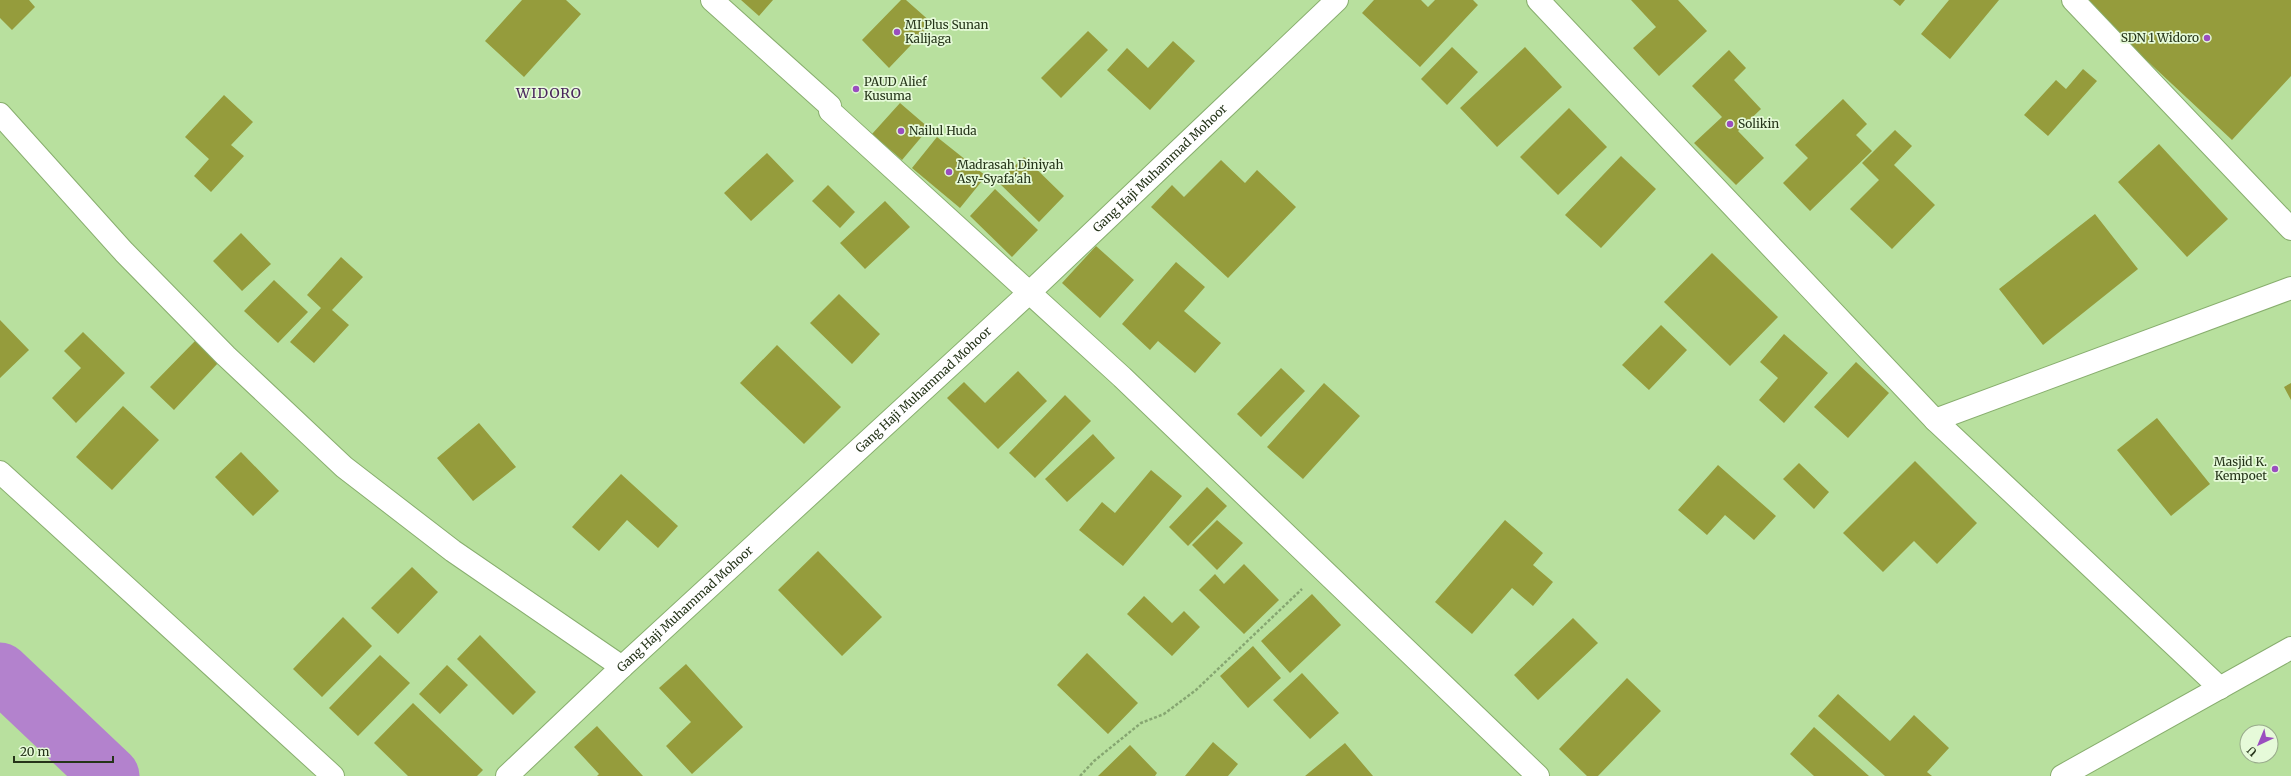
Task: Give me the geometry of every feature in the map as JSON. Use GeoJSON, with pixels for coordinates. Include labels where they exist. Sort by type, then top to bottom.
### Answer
{"type":"FeatureCollection","features":[{"type":"Feature","properties":{"kind":"street"},"geometry":{"type":"LineString","coordinates":[[712,0],[830,106],[830,111],[1122,377],[1538,776]]}},
{"type":"Feature","properties":{"kind":"street","name":"Gang Haji Muhammad Mohoor"},"geometry":{"type":"LineString","coordinates":[[507,776],[622,667],[1030,292],[1337,0]]}},
{"type":"Feature","properties":{"kind":"street"},"geometry":{"type":"LineString","coordinates":[[1538,0],[1936,420],[2220,688]]}},
{"type":"Feature","properties":{"kind":"street"},"geometry":{"type":"LineString","coordinates":[[2073,0],[2291,229]]}},
{"type":"Feature","properties":{"kind":"street"},"geometry":{"type":"LineString","coordinates":[[0,114],[124,252],[226,356],[344,467],[453,551],[622,667]]}},
{"type":"Feature","properties":{"kind":"street"},"geometry":{"type":"LineString","coordinates":[[1936,420],[2291,288]]}},
{"type":"Feature","properties":{"kind":"street"},"geometry":{"type":"LineString","coordinates":[[0,472],[333,776]]}},
{"type":"Feature","properties":{"kind":"street"},"geometry":{"type":"LineString","coordinates":[[2062,776],[2291,648]]}},
{"type":"Feature","properties":{"kind":"path"},"geometry":{"type":"LineString","coordinates":[[1080,776],[1094,761],[1141,723],[1164,714],[1196,690],[1323,570]]}},
{"type":"Feature","properties":{"kind":"building"},"geometry":{"type":"Polygon","coordinates":[[[0,0],[29,0],[35,7],[12,30],[0,18],[0,0]]]}},
{"type":"Feature","properties":{"kind":"building"},"geometry":{"type":"Polygon","coordinates":[[[522,0],[566,0],[581,14],[524,77],[485,41],[522,0]]]}},
{"type":"Feature","properties":{"kind":"building"},"geometry":{"type":"Polygon","coordinates":[[[741,0],[773,0],[759,16],[741,0]]]}},
{"type":"Feature","properties":{"kind":"building","name":"MI Plus Sunan Kalijaga"},"geometry":{"type":"Polygon","coordinates":[[[901,0],[906,0],[932,23],[889,68],[862,40],[901,0]]]}},
{"type":"Feature","properties":{"kind":"building"},"geometry":{"type":"Polygon","coordinates":[[[1374,0],[1421,0],[1428,7],[1435,0],[1473,0],[1478,5],[1420,67],[1362,13],[1374,0]]]}},
{"type":"Feature","properties":{"kind":"building"},"geometry":{"type":"Polygon","coordinates":[[[1631,0],[1678,0],[1707,31],[1659,76],[1633,48],[1656,27],[1631,0]]]}},
{"type":"Feature","properties":{"kind":"building"},"geometry":{"type":"Polygon","coordinates":[[[1893,0],[1905,0],[1900,6],[1893,0]]]}},
{"type":"Feature","properties":{"kind":"building"},"geometry":{"type":"Polygon","coordinates":[[[1949,0],[1999,0],[1950,59],[1921,34],[1949,0]]]}},
{"type":"Feature","properties":{"kind":"building","name":"SDN 1 Widoro"},"geometry":{"type":"Polygon","coordinates":[[[2082,0],[2291,0],[2291,76],[2232,140],[2082,0]]]}},
{"type":"Feature","properties":{"kind":"building"},"geometry":{"type":"Polygon","coordinates":[[[1088,31],[1108,50],[1061,98],[1041,78],[1088,31]]]}},
{"type":"Feature","properties":{"kind":"building"},"geometry":{"type":"Polygon","coordinates":[[[1173,41],[1195,61],[1150,110],[1107,70],[1127,48],[1148,68],[1173,41]]]}},
{"type":"Feature","properties":{"kind":"building"},"geometry":{"type":"Polygon","coordinates":[[[1452,47],[1478,72],[1447,105],[1421,79],[1452,47]]]}},
{"type":"Feature","properties":{"kind":"building"},"geometry":{"type":"Polygon","coordinates":[[[1525,47],[1562,87],[1497,147],[1460,108],[1525,47]]]}},
{"type":"Feature","properties":{"kind":"building","name":"Solikin"},"geometry":{"type":"Polygon","coordinates":[[[1729,50],[1746,68],[1734,80],[1761,109],[1738,131],[1764,158],[1736,185],[1694,143],[1722,117],[1692,86],[1729,50]]]}},
{"type":"Feature","properties":{"kind":"building"},"geometry":{"type":"Polygon","coordinates":[[[2083,69],[2097,81],[2048,136],[2024,115],[2056,80],[2066,89],[2083,69]]]}},
{"type":"Feature","properties":{"kind":"building"},"geometry":{"type":"Polygon","coordinates":[[[224,95],[253,122],[231,145],[244,156],[211,192],[194,176],[209,159],[185,137],[224,95]]]}},
{"type":"Feature","properties":{"kind":"building"},"geometry":{"type":"Polygon","coordinates":[[[1843,99],[1867,124],[1856,135],[1872,151],[1810,211],[1783,183],[1808,158],[1795,145],[1843,99]]]}},
{"type":"Feature","properties":{"kind":"building","name":"Nailul Huda"},"geometry":{"type":"Polygon","coordinates":[[[900,103],[929,128],[902,160],[872,134],[900,103]]]}},
{"type":"Feature","properties":{"kind":"building"},"geometry":{"type":"Polygon","coordinates":[[[1569,108],[1607,147],[1558,195],[1520,157],[1569,108]]]}},
{"type":"Feature","properties":{"kind":"building"},"geometry":{"type":"Polygon","coordinates":[[[1895,130],[1912,146],[1894,165],[1935,205],[1892,249],[1850,209],[1879,180],[1862,163],[1895,130]]]}},
{"type":"Feature","properties":{"kind":"building","name":"Madrasah Diniyah Asy-Syafa'ah"},"geometry":{"type":"Polygon","coordinates":[[[937,137],[986,176],[960,208],[912,168],[937,137]]]}},
{"type":"Feature","properties":{"kind":"building"},"geometry":{"type":"Polygon","coordinates":[[[2159,144],[2228,219],[2187,257],[2118,182],[2159,144]]]}},
{"type":"Feature","properties":{"kind":"building"},"geometry":{"type":"Polygon","coordinates":[[[767,153],[794,181],[751,221],[724,193],[767,153]]]}},
{"type":"Feature","properties":{"kind":"building"},"geometry":{"type":"Polygon","coordinates":[[[1621,156],[1656,189],[1601,248],[1565,215],[1621,156]]]}},
{"type":"Feature","properties":{"kind":"building"},"geometry":{"type":"Polygon","coordinates":[[[1024,157],[1064,196],[1039,222],[998,182],[1024,157]]]}},
{"type":"Feature","properties":{"kind":"building"},"geometry":{"type":"Polygon","coordinates":[[[1221,160],[1245,183],[1257,170],[1296,207],[1228,278],[1151,207],[1172,185],[1184,197],[1221,160]]]}},
{"type":"Feature","properties":{"kind":"building"},"geometry":{"type":"Polygon","coordinates":[[[828,185],[855,212],[840,228],[812,201],[828,185]]]}},
{"type":"Feature","properties":{"kind":"building"},"geometry":{"type":"Polygon","coordinates":[[[995,189],[1038,230],[1012,257],[970,216],[995,189]]]}},
{"type":"Feature","properties":{"kind":"building"},"geometry":{"type":"Polygon","coordinates":[[[885,201],[910,227],[865,269],[840,243],[885,201]]]}},
{"type":"Feature","properties":{"kind":"building"},"geometry":{"type":"Polygon","coordinates":[[[2095,214],[2138,269],[2043,345],[1999,289],[2095,214]]]}},
{"type":"Feature","properties":{"kind":"building"},"geometry":{"type":"Polygon","coordinates":[[[241,233],[271,264],[242,291],[213,261],[241,233]]]}},
{"type":"Feature","properties":{"kind":"building"},"geometry":{"type":"Polygon","coordinates":[[[1096,246],[1134,280],[1100,318],[1062,283],[1096,246]]]}},
{"type":"Feature","properties":{"kind":"building"},"geometry":{"type":"Polygon","coordinates":[[[1712,253],[1778,317],[1730,366],[1664,302],[1712,253]]]}},
{"type":"Feature","properties":{"kind":"building"},"geometry":{"type":"Polygon","coordinates":[[[341,257],[363,277],[332,310],[349,325],[314,363],[290,342],[321,308],[307,295],[341,257]]]}},
{"type":"Feature","properties":{"kind":"building"},"geometry":{"type":"Polygon","coordinates":[[[1176,262],[1205,287],[1184,311],[1221,343],[1195,373],[1158,341],[1150,350],[1122,324],[1176,262]]]}},
{"type":"Feature","properties":{"kind":"building"},"geometry":{"type":"Polygon","coordinates":[[[274,280],[308,312],[278,343],[244,311],[274,280]]]}},
{"type":"Feature","properties":{"kind":"building"},"geometry":{"type":"Polygon","coordinates":[[[839,294],[880,334],[852,364],[810,323],[839,294]]]}},
{"type":"Feature","properties":{"kind":"building"},"geometry":{"type":"Polygon","coordinates":[[[0,320],[29,350],[0,378],[0,320]]]}},
{"type":"Feature","properties":{"kind":"building"},"geometry":{"type":"Polygon","coordinates":[[[1661,325],[1687,350],[1649,390],[1622,365],[1661,325]]]}},
{"type":"Feature","properties":{"kind":"building"},"geometry":{"type":"Polygon","coordinates":[[[83,332],[125,373],[76,423],[52,398],[81,368],[64,351],[83,332]]]}},
{"type":"Feature","properties":{"kind":"building"},"geometry":{"type":"Polygon","coordinates":[[[1784,334],[1828,373],[1784,423],[1759,400],[1778,378],[1760,362],[1784,334]]]}},
{"type":"Feature","properties":{"kind":"building"},"geometry":{"type":"Polygon","coordinates":[[[195,341],[218,363],[174,410],[150,387],[195,341]]]}},
{"type":"Feature","properties":{"kind":"building"},"geometry":{"type":"Polygon","coordinates":[[[777,345],[841,407],[804,444],[740,383],[777,345]]]}},
{"type":"Feature","properties":{"kind":"building"},"geometry":{"type":"Polygon","coordinates":[[[1856,362],[1889,393],[1848,438],[1814,407],[1856,362]]]}},
{"type":"Feature","properties":{"kind":"building"},"geometry":{"type":"Polygon","coordinates":[[[1281,368],[1305,391],[1261,437],[1237,414],[1281,368]]]}},
{"type":"Feature","properties":{"kind":"building"},"geometry":{"type":"Polygon","coordinates":[[[1018,371],[1047,401],[998,449],[947,398],[964,382],[985,403],[1018,371]]]}},
{"type":"Feature","properties":{"kind":"building"},"geometry":{"type":"Polygon","coordinates":[[[1324,383],[1360,416],[1303,479],[1267,447],[1324,383]]]}},
{"type":"Feature","properties":{"kind":"building"},"geometry":{"type":"Polygon","coordinates":[[[2291,383],[2291,400],[2284,387],[2291,383]]]}},
{"type":"Feature","properties":{"kind":"building"},"geometry":{"type":"Polygon","coordinates":[[[1065,395],[1091,421],[1035,478],[1009,453],[1065,395]]]}},
{"type":"Feature","properties":{"kind":"building"},"geometry":{"type":"Polygon","coordinates":[[[123,406],[159,440],[112,490],[76,457],[123,406]]]}},
{"type":"Feature","properties":{"kind":"building"},"geometry":{"type":"Polygon","coordinates":[[[2157,418],[2210,484],[2171,516],[2117,450],[2157,418]]]}},
{"type":"Feature","properties":{"kind":"building"},"geometry":{"type":"Polygon","coordinates":[[[479,423],[516,467],[473,501],[437,458],[479,423]]]}},
{"type":"Feature","properties":{"kind":"building"},"geometry":{"type":"Polygon","coordinates":[[[1093,434],[1115,458],[1067,502],[1045,479],[1093,434]]]}},
{"type":"Feature","properties":{"kind":"building"},"geometry":{"type":"Polygon","coordinates":[[[241,452],[279,491],[253,516],[215,477],[241,452]]]}},
{"type":"Feature","properties":{"kind":"building"},"geometry":{"type":"Polygon","coordinates":[[[1915,461],[1977,523],[1937,564],[1914,541],[1883,572],[1843,533],[1915,461]]]}},
{"type":"Feature","properties":{"kind":"building"},"geometry":{"type":"Polygon","coordinates":[[[1799,463],[1829,492],[1814,509],[1783,479],[1799,463]]]}},
{"type":"Feature","properties":{"kind":"building"},"geometry":{"type":"Polygon","coordinates":[[[1718,465],[1776,516],[1754,540],[1725,515],[1707,535],[1678,510],[1718,465]]]}},
{"type":"Feature","properties":{"kind":"building"},"geometry":{"type":"Polygon","coordinates":[[[1151,470],[1182,496],[1123,566],[1079,530],[1102,502],[1115,513],[1151,470]]]}},
{"type":"Feature","properties":{"kind":"building"},"geometry":{"type":"Polygon","coordinates":[[[621,474],[678,526],[658,548],[627,520],[599,551],[572,527],[621,474]]]}},
{"type":"Feature","properties":{"kind":"building"},"geometry":{"type":"Polygon","coordinates":[[[1207,487],[1227,506],[1188,546],[1169,527],[1207,487]]]}},
{"type":"Feature","properties":{"kind":"building"},"geometry":{"type":"Polygon","coordinates":[[[1217,520],[1243,543],[1217,570],[1192,545],[1217,520]]]}},
{"type":"Feature","properties":{"kind":"building"},"geometry":{"type":"Polygon","coordinates":[[[1505,520],[1543,553],[1533,565],[1553,582],[1533,606],[1512,588],[1472,634],[1435,602],[1505,520]]]}},
{"type":"Feature","properties":{"kind":"building"},"geometry":{"type":"Polygon","coordinates":[[[818,551],[882,617],[842,656],[778,590],[818,551]]]}},
{"type":"Feature","properties":{"kind":"building"},"geometry":{"type":"Polygon","coordinates":[[[1244,564],[1279,600],[1244,634],[1199,590],[1215,574],[1224,584],[1244,564]]]}},
{"type":"Feature","properties":{"kind":"building"},"geometry":{"type":"Polygon","coordinates":[[[412,567],[438,592],[398,634],[371,608],[412,567]]]}},
{"type":"Feature","properties":{"kind":"building"},"geometry":{"type":"Polygon","coordinates":[[[1312,594],[1341,625],[1290,673],[1261,641],[1312,594]]]}},
{"type":"Feature","properties":{"kind":"building"},"geometry":{"type":"Polygon","coordinates":[[[1144,596],[1172,623],[1184,611],[1200,627],[1172,656],[1127,614],[1144,596]]]}},
{"type":"Feature","properties":{"kind":"building"},"geometry":{"type":"Polygon","coordinates":[[[343,617],[372,646],[322,697],[293,669],[343,617]]]}},
{"type":"Feature","properties":{"kind":"building"},"geometry":{"type":"Polygon","coordinates":[[[1573,618],[1598,643],[1538,700],[1514,675],[1573,618]]]}},
{"type":"Feature","properties":{"kind":"building"},"geometry":{"type":"Polygon","coordinates":[[[480,635],[536,692],[513,715],[457,659],[480,635]]]}},
{"type":"Feature","properties":{"kind":"building"},"geometry":{"type":"Polygon","coordinates":[[[1253,646],[1281,678],[1248,708],[1220,676],[1253,646]]]}},
{"type":"Feature","properties":{"kind":"building"},"geometry":{"type":"Polygon","coordinates":[[[1087,653],[1138,703],[1108,734],[1057,685],[1087,653]]]}},
{"type":"Feature","properties":{"kind":"building"},"geometry":{"type":"Polygon","coordinates":[[[380,655],[410,683],[358,736],[329,708],[380,655]]]}},
{"type":"Feature","properties":{"kind":"building"},"geometry":{"type":"Polygon","coordinates":[[[686,664],[743,727],[692,774],[666,746],[691,722],[659,688],[686,664]]]}},
{"type":"Feature","properties":{"kind":"building"},"geometry":{"type":"Polygon","coordinates":[[[447,665],[468,685],[440,714],[419,694],[447,665]]]}},
{"type":"Feature","properties":{"kind":"building"},"geometry":{"type":"Polygon","coordinates":[[[1302,673],[1339,713],[1310,739],[1273,700],[1302,673]]]}},
{"type":"Feature","properties":{"kind":"building"},"geometry":{"type":"Polygon","coordinates":[[[1627,678],[1661,711],[1598,776],[1587,776],[1559,749],[1627,678]]]}},
{"type":"Feature","properties":{"kind":"building"},"geometry":{"type":"Polygon","coordinates":[[[1838,694],[1890,741],[1914,715],[1949,748],[1927,772],[1932,776],[1885,776],[1818,716],[1838,694]]]}},
{"type":"Feature","properties":{"kind":"building"},"geometry":{"type":"Polygon","coordinates":[[[413,703],[483,770],[477,776],[408,776],[374,743],[413,703]]]}},
{"type":"Feature","properties":{"kind":"building"},"geometry":{"type":"Polygon","coordinates":[[[597,726],[643,776],[597,776],[599,774],[574,747],[597,726]]]}},
{"type":"Feature","properties":{"kind":"building"},"geometry":{"type":"Polygon","coordinates":[[[1814,727],[1869,776],[1814,776],[1790,754],[1814,727]]]}},
{"type":"Feature","properties":{"kind":"building"},"geometry":{"type":"Polygon","coordinates":[[[1213,742],[1238,764],[1228,776],[1185,776],[1213,742]]]}},
{"type":"Feature","properties":{"kind":"building"},"geometry":{"type":"Polygon","coordinates":[[[1345,743],[1373,776],[1305,776],[1345,743]]]}},
{"type":"Feature","properties":{"kind":"building"},"geometry":{"type":"Polygon","coordinates":[[[1130,745],[1157,773],[1155,776],[1098,776],[1130,745]]]}},
{"type":"Feature","properties":{"kind":"waterway"},"geometry":{"type":"LineString","coordinates":[[0,672],[110,776]]}},
{"type":"Feature","properties":{"kind":"place","name":"MI Plus Sunan Kalijaga"},"geometry":{"type":"Point","coordinates":[897,32]}},
{"type":"Feature","properties":{"kind":"place","name":"SDN 1 Widoro"},"geometry":{"type":"Point","coordinates":[2207,38]}},
{"type":"Feature","properties":{"kind":"place","name":"PAUD Alief Kusuma"},"geometry":{"type":"Point","coordinates":[856,89]}},
{"type":"Feature","properties":{"kind":"place","name":"Solikin"},"geometry":{"type":"Point","coordinates":[1730,124]}},
{"type":"Feature","properties":{"kind":"place","name":"Nailul Huda"},"geometry":{"type":"Point","coordinates":[901,131]}},
{"type":"Feature","properties":{"kind":"place","name":"Madrasah Diniyah Asy-Syafa'ah"},"geometry":{"type":"Point","coordinates":[949,172]}},
{"type":"Feature","properties":{"kind":"place","name":"Masjid K. Kempoet"},"geometry":{"type":"Point","coordinates":[2275,469]}},
{"type":"Feature","properties":{"kind":"district","name":"WIDORO"},"geometry":{"type":"Point","coordinates":[549,93]}}]}
